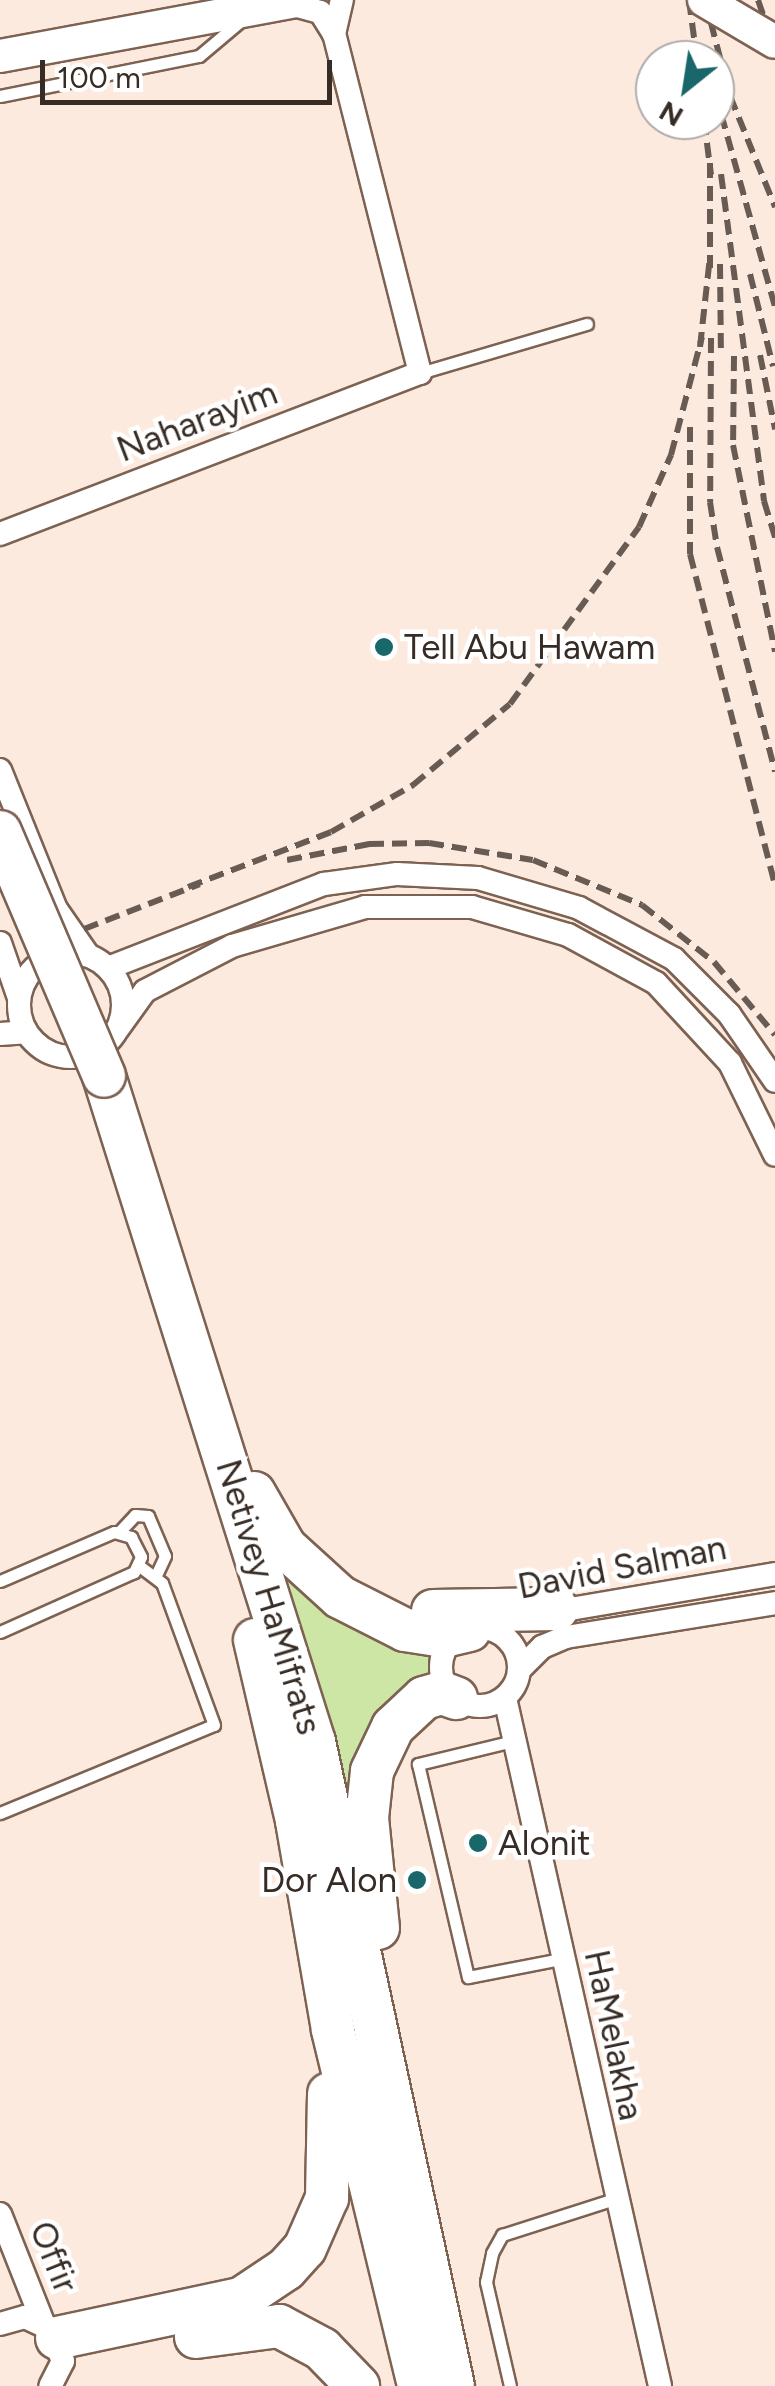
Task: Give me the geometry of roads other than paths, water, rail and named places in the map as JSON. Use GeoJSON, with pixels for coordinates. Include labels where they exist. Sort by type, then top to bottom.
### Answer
{"type":"FeatureCollection","features":[{"type":"Feature","properties":{"kind":"highway","name":"Netivey HaMifrats"},"geometry":{"type":"LineString","coordinates":[[0,832],[201,1370],[314,1742],[408,2192],[454,2386]]}},
{"type":"Feature","properties":{"kind":"highway","name":"Netivey HaMifrats"},"geometry":{"type":"LineString","coordinates":[[0,888],[93,1084],[236,1560],[297,1820],[333,2030],[419,2386]]}},
{"type":"Feature","properties":{"kind":"highway"},"geometry":{"type":"LineString","coordinates":[[201,1370],[285,1547],[308,1574],[373,1616],[444,1636],[476,1629]]}},
{"type":"Feature","properties":{"kind":"highway"},"geometry":{"type":"LineString","coordinates":[[285,1547],[373,1601],[420,1611],[557,1609]]}},
{"type":"Feature","properties":{"kind":"highway"},"geometry":{"type":"LineString","coordinates":[[408,2192],[367,1794],[380,1748],[408,1712],[424,1698],[442,1693],[456,1698]]}},
{"type":"Feature","properties":{"kind":"highway"},"geometry":{"type":"LineString","coordinates":[[54,2352],[241,2299],[286,2269],[319,2224],[331,2166],[331,2110],[297,1820]]}},
{"type":"Feature","properties":{"kind":"highway"},"geometry":{"type":"LineString","coordinates":[[54,2352],[279,2326],[322,2349],[358,2386]]}},
{"type":"Feature","properties":{"kind":"street"},"geometry":{"type":"LineString","coordinates":[[0,56],[188,0]]}},
{"type":"Feature","properties":{"kind":"street"},"geometry":{"type":"LineString","coordinates":[[334,34],[342,0]]}},
{"type":"Feature","properties":{"kind":"street"},"geometry":{"type":"LineString","coordinates":[[704,0],[775,42]]}},
{"type":"Feature","properties":{"kind":"street"},"geometry":{"type":"LineString","coordinates":[[49,43],[294,2],[320,12],[334,34],[420,372]]}},
{"type":"Feature","properties":{"kind":"street","name":"Naharayim"},"geometry":{"type":"LineString","coordinates":[[0,534],[420,372]]}},
{"type":"Feature","properties":{"kind":"street"},"geometry":{"type":"LineString","coordinates":[[0,770],[56,909]]}},
{"type":"Feature","properties":{"kind":"street"},"geometry":{"type":"LineString","coordinates":[[0,846],[28,888],[56,909],[123,996],[119,1027]]}},
{"type":"Feature","properties":{"kind":"street"},"geometry":{"type":"LineString","coordinates":[[19,998],[44,960],[98,962],[324,884],[397,874],[478,878],[579,908],[674,959],[728,1014],[775,1082]]}},
{"type":"Feature","properties":{"kind":"street"},"geometry":{"type":"LineString","coordinates":[[0,943],[26,1032],[50,1053],[82,1056],[98,1051],[146,991],[232,946],[365,907],[472,907],[568,934],[656,983],[730,1063],[775,1155]]}},
{"type":"Feature","properties":{"kind":"street"},"geometry":{"type":"LineString","coordinates":[[0,1034],[26,1032]]}},
{"type":"Feature","properties":{"kind":"street","name":"David Salman"},"geometry":{"type":"LineString","coordinates":[[476,1629],[557,1609],[775,1574]]}},
{"type":"Feature","properties":{"kind":"street","name":"David Salman"},"geometry":{"type":"LineString","coordinates":[[519,1670],[542,1648],[566,1637],[775,1604]]}},
{"type":"Feature","properties":{"kind":"street"},"geometry":{"type":"LineString","coordinates":[[476,1629],[514,1647],[519,1670],[505,1698],[480,1706],[456,1698],[441,1666],[449,1644],[476,1629]]}},
{"type":"Feature","properties":{"kind":"street","name":"HaMelakha"},"geometry":{"type":"LineString","coordinates":[[505,1698],[614,2199],[660,2386]]}},
{"type":"Feature","properties":{"kind":"street","name":"Offir"},"geometry":{"type":"LineString","coordinates":[[0,2214],[54,2352]]}},
{"type":"Feature","properties":{"kind":"street"},"geometry":{"type":"LineString","coordinates":[[1,2319],[25,2317],[54,2352]]}},
{"type":"Feature","properties":{"kind":"lane"},"geometry":{"type":"LineString","coordinates":[[0,96],[199,56],[251,10]]}},
{"type":"Feature","properties":{"kind":"lane","name":"Naharayim"},"geometry":{"type":"LineString","coordinates":[[420,372],[586,324]]}},
{"type":"Feature","properties":{"kind":"lane"},"geometry":{"type":"LineString","coordinates":[[0,1581],[120,1531],[135,1515],[148,1516],[165,1556],[156,1575]]}},
{"type":"Feature","properties":{"kind":"lane"},"geometry":{"type":"LineString","coordinates":[[120,1531],[138,1547],[141,1567]]}},
{"type":"Feature","properties":{"kind":"lane"},"geometry":{"type":"LineString","coordinates":[[0,1813],[214,1725],[156,1575],[141,1567]]}},
{"type":"Feature","properties":{"kind":"lane"},"geometry":{"type":"LineString","coordinates":[[0,1632],[141,1567]]}},
{"type":"Feature","properties":{"kind":"lane"},"geometry":{"type":"LineString","coordinates":[[513,1741],[418,1764],[468,1976],[561,1959]]}},
{"type":"Feature","properties":{"kind":"lane"},"geometry":{"type":"LineString","coordinates":[[510,2386],[486,2282],[492,2253],[502,2235],[614,2199]]}},
{"type":"Feature","properties":{"kind":"railway"},"geometry":{"type":"LineString","coordinates":[[689,0],[694,40]]}},
{"type":"Feature","properties":{"kind":"railway"},"geometry":{"type":"LineString","coordinates":[[705,0],[730,96],[775,207]]}},
{"type":"Feature","properties":{"kind":"railway"},"geometry":{"type":"LineString","coordinates":[[758,0],[775,49]]}},
{"type":"Feature","properties":{"kind":"railway"},"geometry":{"type":"LineString","coordinates":[[707,140],[711,175]]}},
{"type":"Feature","properties":{"kind":"railway"},"geometry":{"type":"LineString","coordinates":[[728,140],[775,307]]}},
{"type":"Feature","properties":{"kind":"railway"},"geometry":{"type":"LineString","coordinates":[[710,163],[710,268]]}},
{"type":"Feature","properties":{"kind":"railway"},"geometry":{"type":"LineString","coordinates":[[721,174],[764,501],[775,538]]}},
{"type":"Feature","properties":{"kind":"railway"},"geometry":{"type":"LineString","coordinates":[[700,347],[710,256]]}},
{"type":"Feature","properties":{"kind":"railway"},"geometry":{"type":"LineString","coordinates":[[720,264],[721,354]]}},
{"type":"Feature","properties":{"kind":"railway"},"geometry":{"type":"LineString","coordinates":[[750,274],[773,366]]}},
{"type":"Feature","properties":{"kind":"railway"},"geometry":{"type":"LineString","coordinates":[[188,887],[331,832],[413,785],[510,704],[639,527],[671,455],[702,337]]}},
{"type":"Feature","properties":{"kind":"railway"},"geometry":{"type":"LineString","coordinates":[[711,338],[710,502],[717,547],[775,772]]}},
{"type":"Feature","properties":{"kind":"railway"},"geometry":{"type":"LineString","coordinates":[[760,355],[775,429]]}},
{"type":"Feature","properties":{"kind":"railway"},"geometry":{"type":"LineString","coordinates":[[734,356],[733,445],[775,652]]}},
{"type":"Feature","properties":{"kind":"railway"},"geometry":{"type":"LineString","coordinates":[[690,427],[690,554],[775,886]]}},
{"type":"Feature","properties":{"kind":"railway"},"geometry":{"type":"LineString","coordinates":[[287,860],[369,844],[429,843],[533,860],[642,905],[714,962],[775,1035]]}},
{"type":"Feature","properties":{"kind":"railway"},"geometry":{"type":"LineString","coordinates":[[84,929],[200,884]]}},
{"type":"Feature","properties":{"kind":"place","name":"Tell Abu Hawam"},"geometry":{"type":"Point","coordinates":[384,647]}},
{"type":"Feature","properties":{"kind":"place","name":"Alonit"},"geometry":{"type":"Point","coordinates":[478,1843]}},
{"type":"Feature","properties":{"kind":"place","name":"Dor Alon"},"geometry":{"type":"Point","coordinates":[417,1880]}}]}
